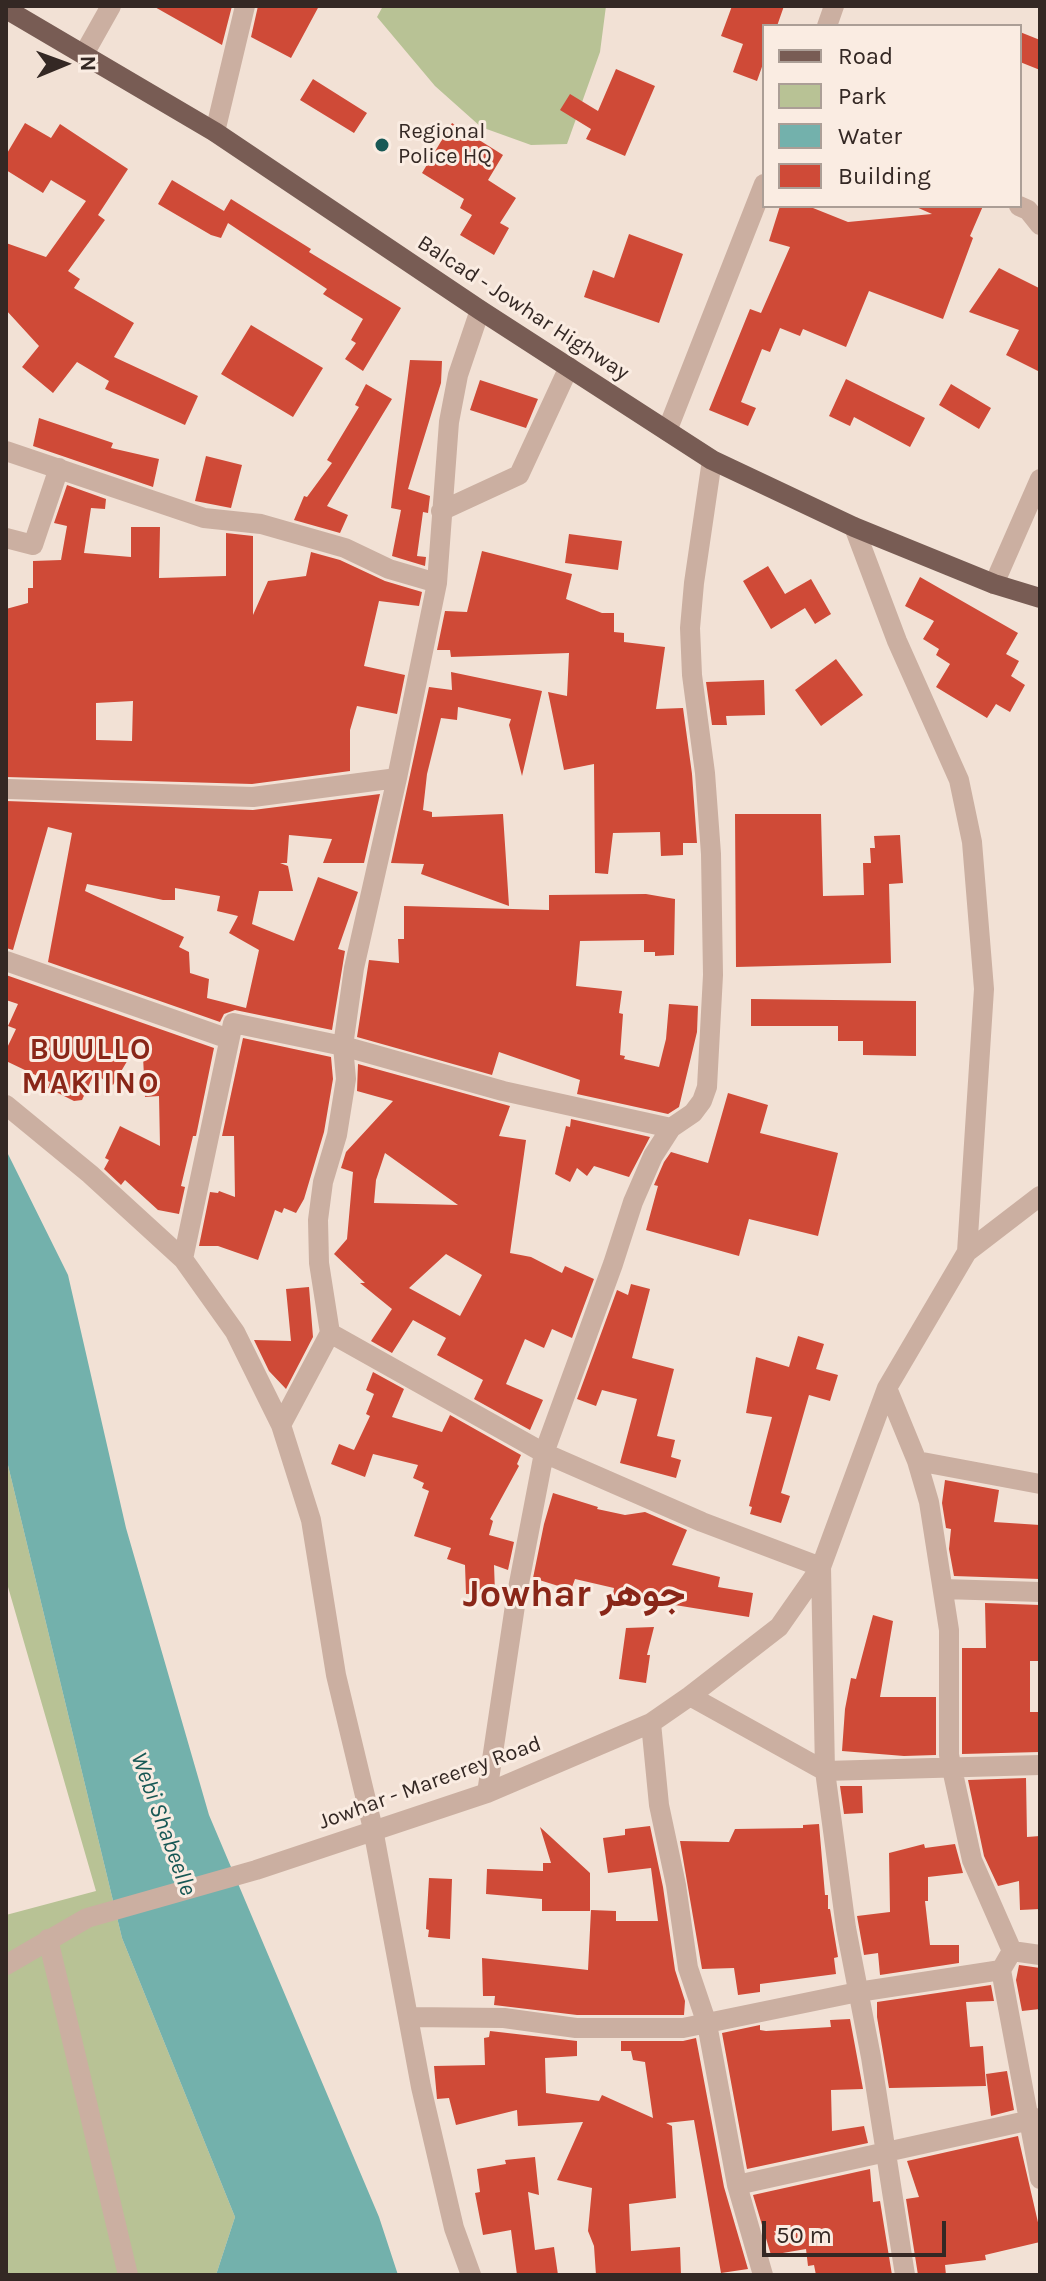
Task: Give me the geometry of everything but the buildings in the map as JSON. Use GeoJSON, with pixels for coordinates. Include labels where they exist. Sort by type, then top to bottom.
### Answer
{"type":"FeatureCollection","features":[{"type":"Feature","properties":{"kind":"main road","name":"Balcad - Jowhar Highway"},"geometry":{"type":"LineString","coordinates":[[6,9],[215,132],[480,310],[712,460],[854,527],[994,584],[1040,598]]}},
{"type":"Feature","properties":{"kind":"street"},"geometry":{"type":"LineString","coordinates":[[84,54],[111,6]]}},
{"type":"Feature","properties":{"kind":"street"},"geometry":{"type":"LineString","coordinates":[[215,132],[245,6]]}},
{"type":"Feature","properties":{"kind":"street"},"geometry":{"type":"LineString","coordinates":[[667,431],[762,189]]}},
{"type":"Feature","properties":{"kind":"street"},"geometry":{"type":"LineString","coordinates":[[1022,207],[1040,225]]}},
{"type":"Feature","properties":{"kind":"street"},"geometry":{"type":"LineString","coordinates":[[281,1425],[330,1333],[319,1263],[318,1220],[323,1182],[337,1135],[346,1079],[343,1046],[354,968],[437,583],[447,440],[458,375],[480,310]]}},
{"type":"Feature","properties":{"kind":"street"},"geometry":{"type":"LineString","coordinates":[[441,511],[519,475],[569,367]]}},
{"type":"Feature","properties":{"kind":"street"},"geometry":{"type":"LineString","coordinates":[[6,451],[204,518],[261,524],[345,548],[405,575],[437,583]]}},
{"type":"Feature","properties":{"kind":"street"},"geometry":{"type":"LineString","coordinates":[[487,1793],[516,1599],[544,1453],[633,1202],[653,1156],[671,1128],[693,1113],[707,1087],[713,975],[711,854],[690,628],[712,460]]}},
{"type":"Feature","properties":{"kind":"street"},"geometry":{"type":"LineString","coordinates":[[6,538],[33,545],[59,468]]}},
{"type":"Feature","properties":{"kind":"street"},"geometry":{"type":"LineString","coordinates":[[994,584],[1040,479]]}},
{"type":"Feature","properties":{"kind":"street"},"geometry":{"type":"LineString","coordinates":[[854,527],[897,641],[959,780],[972,842],[984,989],[967,1252]]}},
{"type":"Feature","properties":{"kind":"street"},"geometry":{"type":"LineString","coordinates":[[9,789],[253,797],[397,778]]}},
{"type":"Feature","properties":{"kind":"street"},"geometry":{"type":"LineString","coordinates":[[6,961],[229,1039]]}},
{"type":"Feature","properties":{"kind":"street"},"geometry":{"type":"LineString","coordinates":[[183,1259],[233,1023],[343,1046],[503,1091],[671,1128]]}},
{"type":"Feature","properties":{"kind":"street"},"geometry":{"type":"LineString","coordinates":[[6,1105],[90,1174],[183,1259],[235,1332],[281,1425],[311,1520],[336,1675],[373,1829],[421,2087],[454,2228],[471,2275]]}},
{"type":"Feature","properties":{"kind":"street","name":"Jowhar - Mareerey Road"},"geometry":{"type":"LineString","coordinates":[[6,1965],[87,1918],[256,1870],[487,1793],[651,1723],[690,1696],[779,1627],[821,1567],[887,1388],[967,1252],[1040,1196]]}},
{"type":"Feature","properties":{"kind":"street"},"geometry":{"type":"LineString","coordinates":[[330,1333],[544,1453],[702,1522],[821,1567],[825,1771],[846,1928],[905,2275]]}},
{"type":"Feature","properties":{"kind":"street"},"geometry":{"type":"LineString","coordinates":[[887,1388],[917,1461],[929,1502],[949,1630],[948,1737],[972,1860],[1012,1951]]}},
{"type":"Feature","properties":{"kind":"street"},"geometry":{"type":"LineString","coordinates":[[917,1461],[1040,1484]]}},
{"type":"Feature","properties":{"kind":"street"},"geometry":{"type":"LineString","coordinates":[[943,1589],[1040,1592]]}},
{"type":"Feature","properties":{"kind":"street"},"geometry":{"type":"LineString","coordinates":[[690,1696],[825,1771],[1040,1765]]}},
{"type":"Feature","properties":{"kind":"street"},"geometry":{"type":"LineString","coordinates":[[651,1723],[659,1805],[676,1885],[688,1968],[707,2024],[737,2185],[763,2275]]}},
{"type":"Feature","properties":{"kind":"street"},"geometry":{"type":"LineString","coordinates":[[48,1939],[128,2275]]}},
{"type":"Feature","properties":{"kind":"street"},"geometry":{"type":"LineString","coordinates":[[1012,1951],[1040,1955]]}},
{"type":"Feature","properties":{"kind":"street"},"geometry":{"type":"LineString","coordinates":[[1012,1951],[1001,1970],[1010,2031],[1035,2118],[1040,2179]]}},
{"type":"Feature","properties":{"kind":"street"},"geometry":{"type":"LineString","coordinates":[[409,2017],[504,2018],[576,2028],[683,2028],[858,1992],[1001,1970]]}},
{"type":"Feature","properties":{"kind":"street"},"geometry":{"type":"LineString","coordinates":[[737,2185],[1005,2128],[1035,2118]]}},
{"type":"Feature","properties":{"kind":"green space"},"geometry":{"type":"Polygon","coordinates":[[[383,6],[606,6],[600,52],[567,144],[531,145],[481,127],[435,86],[377,17],[383,6]]]}},
{"type":"Feature","properties":{"kind":"green space"},"geometry":{"type":"Polygon","coordinates":[[[6,1457],[122,1938],[235,2217],[216,2275],[6,2275],[6,1915],[96,1891],[6,1580],[6,1457]]]}},
{"type":"Feature","properties":{"kind":"water","name":"Webi Shabeelle"},"geometry":{"type":"Polygon","coordinates":[[[6,1150],[68,1275],[126,1528],[209,1815],[379,2217],[398,2275],[216,2275],[235,2217],[122,1938],[6,1457],[6,1150]]]}},
{"type":"Feature","properties":{"kind":"place","name":"Regional Police HQ"},"geometry":{"type":"Point","coordinates":[382,145]}},
{"type":"Feature","properties":{"kind":"district","name":"BUULLO MAKIINO"},"geometry":{"type":"Point","coordinates":[91,1067]}},
{"type":"Feature","properties":{"kind":"district","name":"Jowhar جوهر"},"geometry":{"type":"Point","coordinates":[574,1595]}}]}
